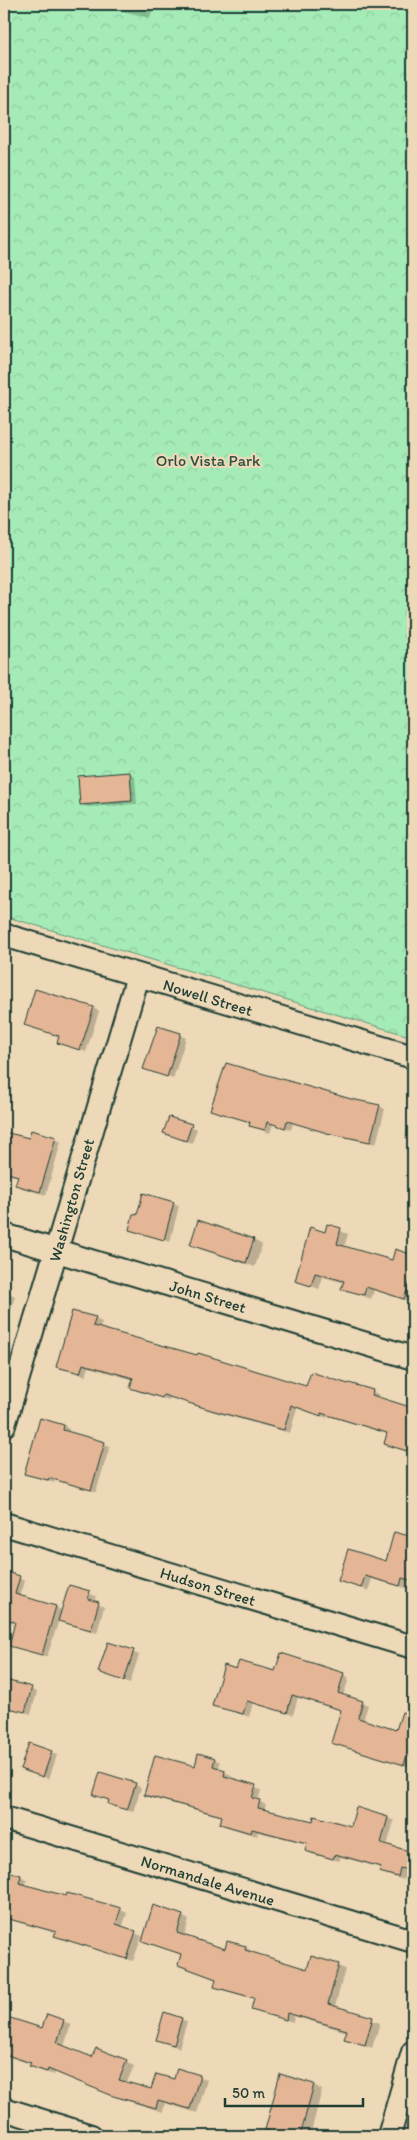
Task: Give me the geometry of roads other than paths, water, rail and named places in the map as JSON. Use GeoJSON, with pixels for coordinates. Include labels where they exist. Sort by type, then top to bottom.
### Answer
{"type":"FeatureCollection","features":[{"type":"Feature","properties":{"kind":"street","name":"Nowell Street"},"geometry":{"type":"LineString","coordinates":[[4,935],[413,1057]]}},
{"type":"Feature","properties":{"kind":"street","name":"Washington Street"},"geometry":{"type":"LineString","coordinates":[[4,1425],[138,976]]}},
{"type":"Feature","properties":{"kind":"street","name":"John Street"},"geometry":{"type":"LineString","coordinates":[[4,1235],[413,1358]]}},
{"type":"Feature","properties":{"kind":"street","name":"Hudson Street"},"geometry":{"type":"LineString","coordinates":[[4,1524],[413,1647]]}},
{"type":"Feature","properties":{"kind":"street","name":"Normandale Avenue"},"geometry":{"type":"LineString","coordinates":[[4,1818],[413,1941]]}},
{"type":"Feature","properties":{"kind":"street"},"geometry":{"type":"LineString","coordinates":[[389,2136],[413,2052]]}},
{"type":"Feature","properties":{"kind":"street"},"geometry":{"type":"LineString","coordinates":[[4,2110],[91,2136]]}},
{"type":"Feature","properties":{"kind":"park label","name":"Orlo Vista Park"},"geometry":{"type":"Point","coordinates":[208,460]}}]}
